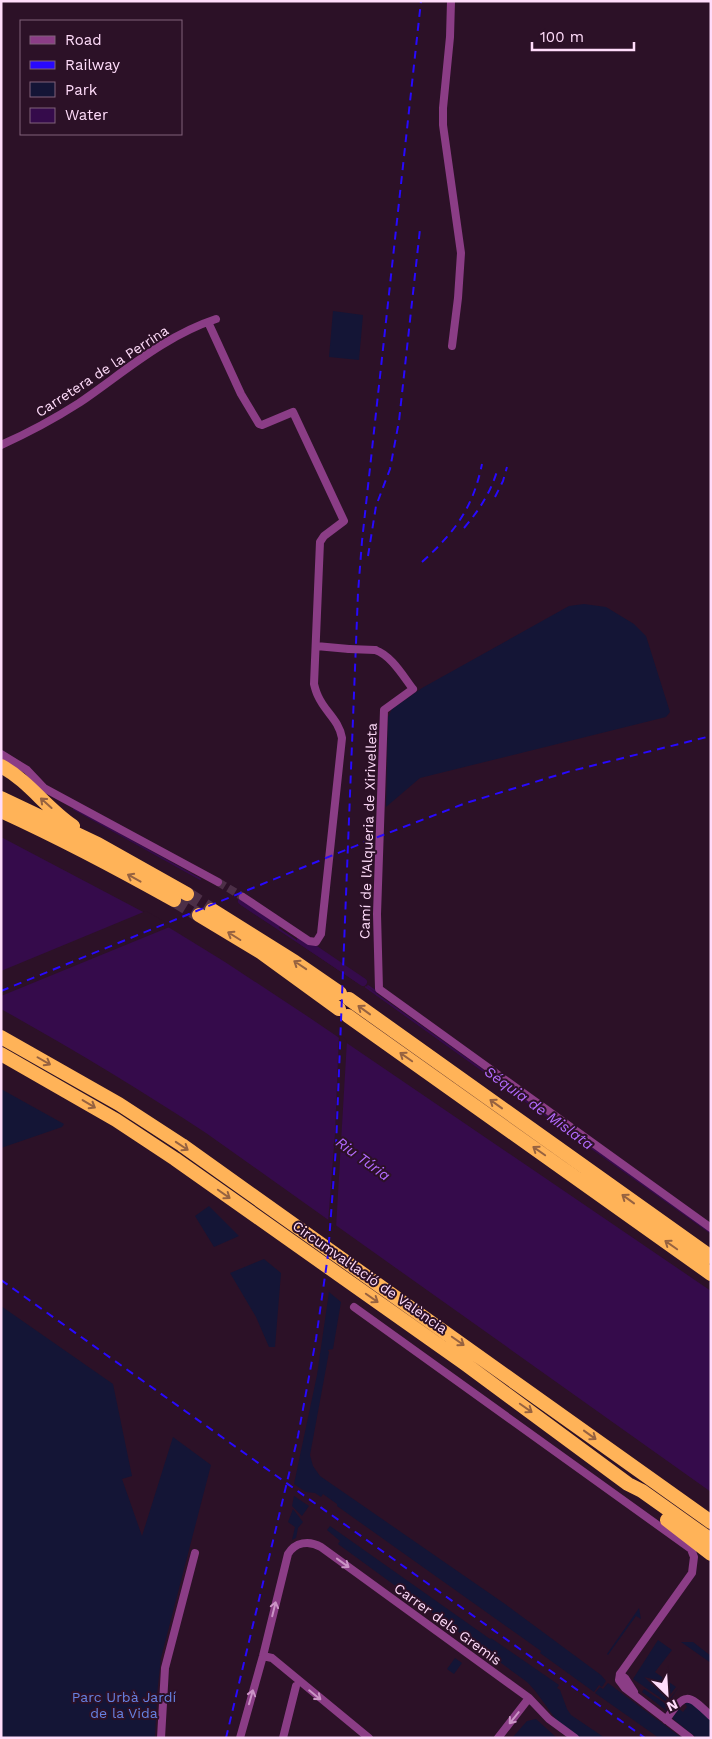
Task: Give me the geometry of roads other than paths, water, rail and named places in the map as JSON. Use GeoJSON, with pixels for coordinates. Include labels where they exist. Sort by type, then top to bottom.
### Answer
{"type":"FeatureCollection","features":[{"type":"Feature","properties":{"kind":"highway"},"geometry":{"type":"LineString","coordinates":[[1,766],[15,775],[67,822],[86,834],[96,850]]}},
{"type":"Feature","properties":{"kind":"highway"},"geometry":{"type":"LineString","coordinates":[[1,798],[96,850],[187,894]]}},
{"type":"Feature","properties":{"kind":"highway"},"geometry":{"type":"LineString","coordinates":[[1,803],[80,845],[96,850],[174,900]]}},
{"type":"Feature","properties":{"kind":"highway"},"geometry":{"type":"LineString","coordinates":[[1,811],[77,849],[96,850]]}},
{"type":"Feature","properties":{"kind":"highway"},"geometry":{"type":"LineString","coordinates":[[206,912],[262,953],[344,1004],[711,1257]]}},
{"type":"Feature","properties":{"kind":"highway"},"geometry":{"type":"LineString","coordinates":[[344,1004],[711,1274]]}},
{"type":"Feature","properties":{"kind":"highway","name":"Circumval·lació de València"},"geometry":{"type":"LineString","coordinates":[[1,1037],[119,1104],[182,1145],[711,1522]]}},
{"type":"Feature","properties":{"kind":"highway","name":"Circumval·lació de València"},"geometry":{"type":"LineString","coordinates":[[1,1054],[116,1120],[175,1159],[448,1352],[628,1484],[642,1491],[711,1540]]}},
{"type":"Feature","properties":{"kind":"highway"},"geometry":{"type":"LineString","coordinates":[[628,1484],[639,1498],[711,1554]]}},
{"type":"Feature","properties":{"kind":"street"},"geometry":{"type":"LineString","coordinates":[[451,1],[443,125],[461,253],[452,346]]}},
{"type":"Feature","properties":{"kind":"street","name":"Carretera de la Perrina"},"geometry":{"type":"LineString","coordinates":[[1,445],[55,418],[138,360],[187,331],[212,320],[241,394],[259,424],[262,425],[293,412],[344,521],[324,536],[320,542],[316,646]]}},
{"type":"Feature","properties":{"kind":"street"},"geometry":{"type":"LineString","coordinates":[[243,897],[309,941],[316,942],[321,934],[342,738],[335,719],[318,696],[314,684],[316,646]]}},
{"type":"Feature","properties":{"kind":"street","name":"Camí de l'Alqueria de Xirivelleta"},"geometry":{"type":"LineString","coordinates":[[316,646],[382,652],[413,689],[384,710],[377,914],[379,989],[711,1228]]}},
{"type":"Feature","properties":{"kind":"street"},"geometry":{"type":"LineString","coordinates":[[1,754],[27,770],[44,788],[218,882]]}},
{"type":"Feature","properties":{"kind":"street"},"geometry":{"type":"LineString","coordinates":[[354,1307],[691,1549],[694,1557],[692,1573],[619,1678],[622,1685],[690,1738]]}},
{"type":"Feature","properties":{"kind":"street","name":"Carrer dels Gremis"},"geometry":{"type":"LineString","coordinates":[[263,1656],[288,1554],[292,1548],[301,1544],[311,1543],[321,1547],[529,1698],[549,1719],[575,1738]]}},
{"type":"Feature","properties":{"kind":"street"},"geometry":{"type":"LineString","coordinates":[[161,1738],[165,1668],[195,1553]]}},
{"type":"Feature","properties":{"kind":"street"},"geometry":{"type":"LineString","coordinates":[[240,1738],[263,1656],[272,1658],[370,1738]]}},
{"type":"Feature","properties":{"kind":"street"},"geometry":{"type":"LineString","coordinates":[[284,1738],[296,1686]]}},
{"type":"Feature","properties":{"kind":"street"},"geometry":{"type":"LineString","coordinates":[[498,1738],[529,1698]]}},
{"type":"Feature","properties":{"kind":"street"},"geometry":{"type":"LineString","coordinates":[[666,1720],[679,1702],[686,1698],[694,1700],[711,1716]]}},
{"type":"Feature","properties":{"kind":"water","name":"Riu Túria"},"geometry":{"type":"Polygon","coordinates":[[[1,837],[147,914],[225,962],[711,1291],[711,1492],[206,1133],[105,1069],[1,1009],[1,837]]]}},
{"type":"Feature","properties":{"kind":"waterway","name":"Séquia de Mislata"},"geometry":{"type":"LineString","coordinates":[[74,809],[200,879]]}},
{"type":"Feature","properties":{"kind":"waterway","name":"Séquia de Mislata"},"geometry":{"type":"LineString","coordinates":[[242,901],[277,924]]}},
{"type":"Feature","properties":{"kind":"waterway","name":"Séquia de Mislata"},"geometry":{"type":"LineString","coordinates":[[241,904],[361,984]]}},
{"type":"Feature","properties":{"kind":"waterway","name":"Séquia de Mislata"},"geometry":{"type":"LineString","coordinates":[[301,940],[363,982]]}},
{"type":"Feature","properties":{"kind":"waterway","name":"Séquia de Mislata"},"geometry":{"type":"LineString","coordinates":[[368,986],[377,992]]}},
{"type":"Feature","properties":{"kind":"waterway","name":"Séquia de Mislata"},"geometry":{"type":"LineString","coordinates":[[366,987],[711,1233]]}},
{"type":"Feature","properties":{"kind":"tunnel"},"geometry":{"type":"LineString","coordinates":[[218,882],[243,897]]}},
{"type":"Feature","properties":{"kind":"tunnel"},"geometry":{"type":"LineString","coordinates":[[187,894],[212,910]]}},
{"type":"Feature","properties":{"kind":"tunnel"},"geometry":{"type":"LineString","coordinates":[[174,900],[199,915]]}},
{"type":"Feature","properties":{"kind":"railway"},"geometry":{"type":"LineString","coordinates":[[226,1738],[298,1436],[316,1339],[328,1255],[336,1147],[358,593],[362,541],[421,1]]}},
{"type":"Feature","properties":{"kind":"railway"},"geometry":{"type":"LineString","coordinates":[[368,556],[376,506],[390,469],[399,421],[420,229]]}},
{"type":"Feature","properties":{"kind":"railway"},"geometry":{"type":"LineString","coordinates":[[422,562],[444,540],[461,518],[473,494],[482,464]]}},
{"type":"Feature","properties":{"kind":"railway"},"geometry":{"type":"LineString","coordinates":[[495,497],[507,467]]}},
{"type":"Feature","properties":{"kind":"railway"},"geometry":{"type":"LineString","coordinates":[[464,528],[484,500],[498,468]]}},
{"type":"Feature","properties":{"kind":"railway"},"geometry":{"type":"LineString","coordinates":[[1,991],[370,840],[466,803],[571,771],[711,736]]}},
{"type":"Feature","properties":{"kind":"railway"},"geometry":{"type":"LineString","coordinates":[[1,1280],[645,1738]]}},
{"type":"Feature","properties":{"kind":"park label","name":"Parc Urbà Jardí de la Vida"},"geometry":{"type":"Point","coordinates":[124,1705]}}]}
